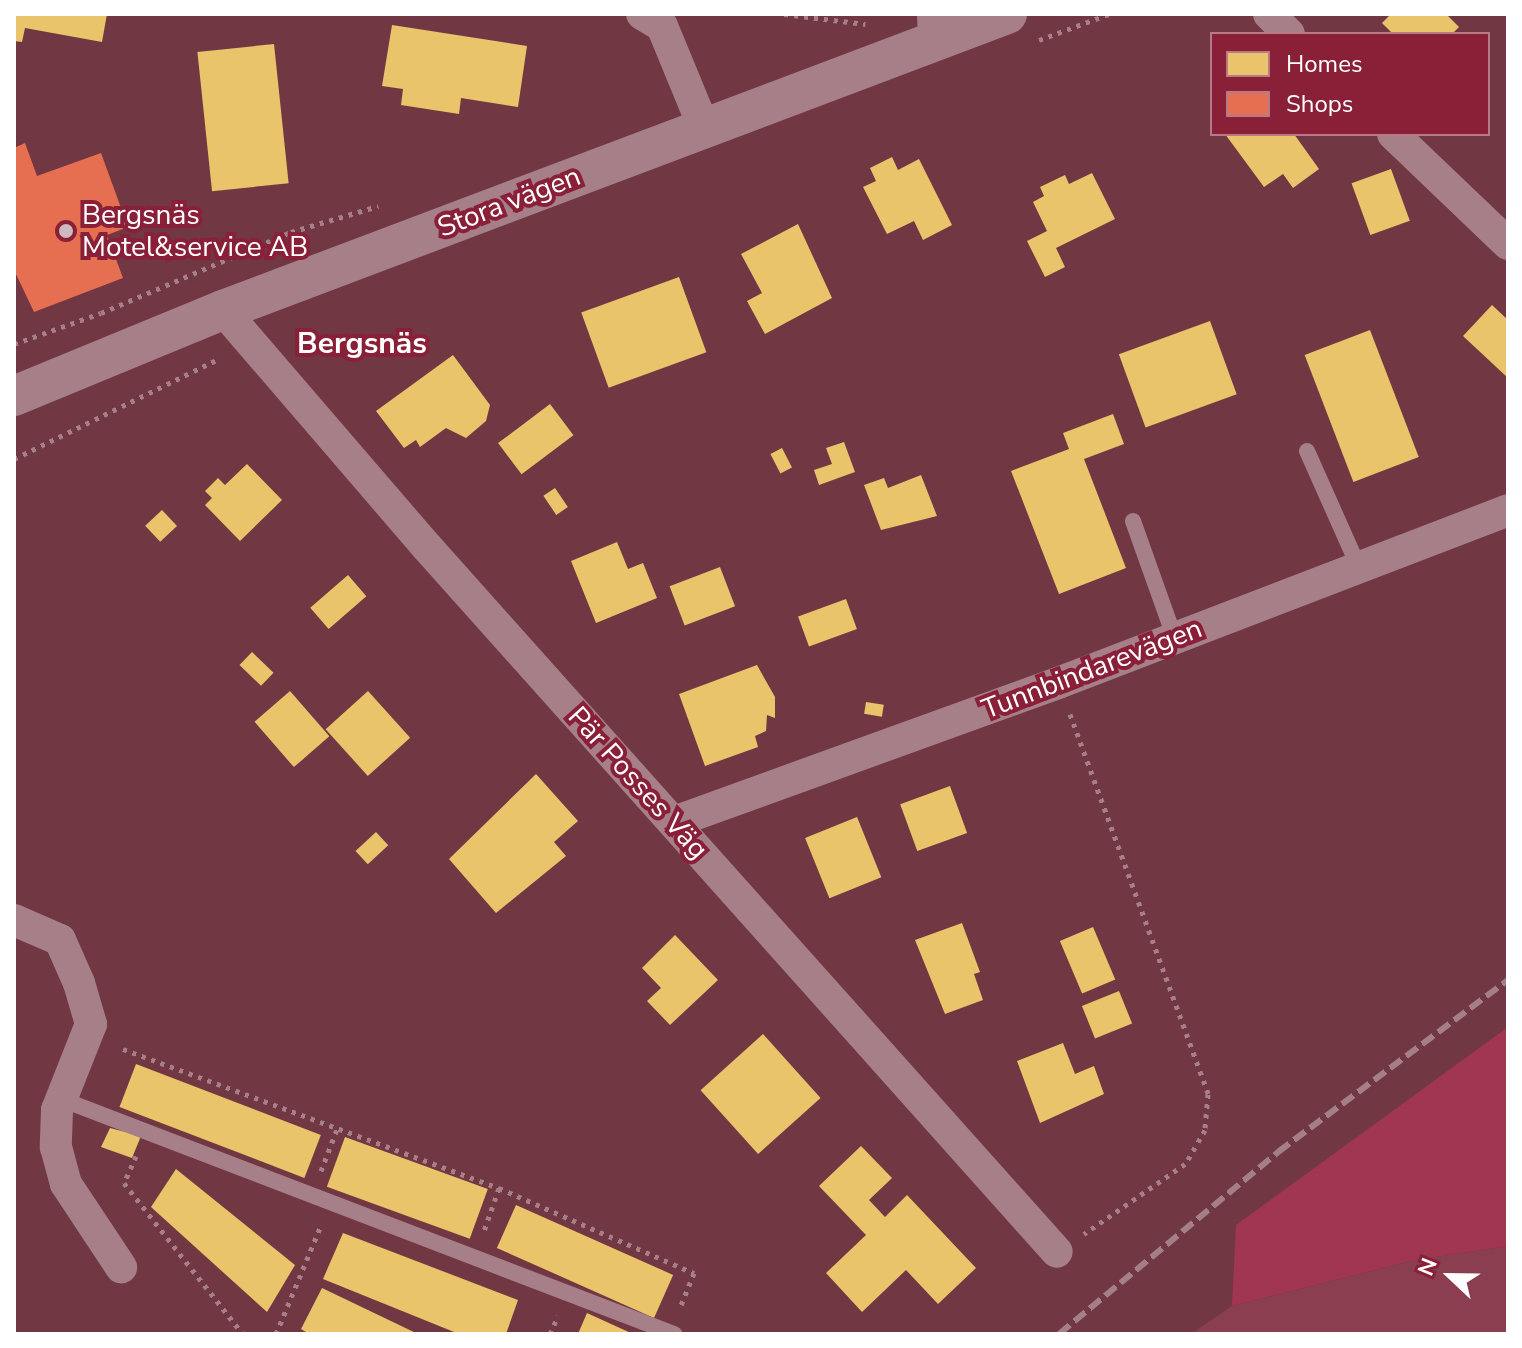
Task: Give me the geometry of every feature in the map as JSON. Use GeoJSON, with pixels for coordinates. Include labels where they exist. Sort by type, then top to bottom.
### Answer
{"type":"FeatureCollection","features":[{"type":"Feature","properties":{"kind":"street"},"geometry":{"type":"LineString","coordinates":[[642,14],[662,26],[704,128]]}},
{"type":"Feature","properties":{"kind":"street","name":"Stora vägen"},"geometry":{"type":"LineString","coordinates":[[14,396],[223,310],[704,128],[933,28],[1007,14]]}},
{"type":"Feature","properties":{"kind":"street"},"geometry":{"type":"LineString","coordinates":[[1269,14],[1287,32]]}},
{"type":"Feature","properties":{"kind":"street"},"geometry":{"type":"LineString","coordinates":[[1395,136],[1508,244]]}},
{"type":"Feature","properties":{"kind":"street","name":"Pär Posses Väg"},"geometry":{"type":"LineString","coordinates":[[223,310],[1057,1252]]}},
{"type":"Feature","properties":{"kind":"street","name":"Tunnbindarevägen"},"geometry":{"type":"LineString","coordinates":[[674,822],[1058,683],[1508,510]]}},
{"type":"Feature","properties":{"kind":"street"},"geometry":{"type":"LineString","coordinates":[[14,920],[60,940],[91,1024],[61,1099],[56,1147],[66,1184],[121,1267]]}},
{"type":"Feature","properties":{"kind":"lane"},"geometry":{"type":"LineString","coordinates":[[1307,451],[1359,568]]}},
{"type":"Feature","properties":{"kind":"lane"},"geometry":{"type":"LineString","coordinates":[[1133,521],[1175,639]]}},
{"type":"Feature","properties":{"kind":"lane"},"geometry":{"type":"LineString","coordinates":[[61,1099],[672,1333]]}},
{"type":"Feature","properties":{"kind":"path"},"geometry":{"type":"LineString","coordinates":[[784,14],[878,26]]}},
{"type":"Feature","properties":{"kind":"path"},"geometry":{"type":"LineString","coordinates":[[1057,1252],[1185,1164],[1205,1130],[1208,1094],[1058,683]]}},
{"type":"Feature","properties":{"kind":"path"},"geometry":{"type":"LineString","coordinates":[[123,1049],[499,1188],[694,1273],[672,1333]]}},
{"type":"Feature","properties":{"kind":"path"},"geometry":{"type":"LineString","coordinates":[[312,1194],[337,1129]]}},
{"type":"Feature","properties":{"kind":"path"},"geometry":{"type":"LineString","coordinates":[[148,1131],[124,1183],[243,1334]]}},
{"type":"Feature","properties":{"kind":"path"},"geometry":{"type":"LineString","coordinates":[[475,1257],[499,1188]]}},
{"type":"Feature","properties":{"kind":"path"},"geometry":{"type":"LineString","coordinates":[[276,1334],[330,1201]]}},
{"type":"Feature","properties":{"kind":"shaded area"},"geometry":{"type":"Polygon","coordinates":[[[1508,1027],[1508,1246],[1415,1260],[1232,1306],[1236,1225],[1508,1027]]]}},
{"type":"Feature","properties":{"kind":"shaded area"},"geometry":{"type":"Polygon","coordinates":[[[1508,1246],[1508,1334],[1191,1334],[1232,1306],[1415,1260],[1508,1246]]]}},
{"type":"Feature","properties":{"kind":"building: Homes"},"geometry":{"type":"Polygon","coordinates":[[[14,14],[107,14],[102,42],[25,28],[22,42],[14,41],[14,14]]]}},
{"type":"Feature","properties":{"kind":"building: Homes"},"geometry":{"type":"Polygon","coordinates":[[[1391,14],[1446,14],[1459,27],[1454,32],[1391,32],[1382,23],[1391,14]]]}},
{"type":"Feature","properties":{"kind":"building: Homes"},"geometry":{"type":"Polygon","coordinates":[[[392,25],[527,46],[518,107],[461,98],[459,114],[401,105],[403,89],[382,86],[392,25]]]}},
{"type":"Feature","properties":{"kind":"building: Homes"},"geometry":{"type":"Polygon","coordinates":[[[274,44],[289,183],[212,191],[197,52],[274,44]]]}},
{"type":"Feature","properties":{"kind":"building: Homes"},"geometry":{"type":"Polygon","coordinates":[[[1226,136],[1295,136],[1319,169],[1293,188],[1283,174],[1264,187],[1226,136]]]}},
{"type":"Feature","properties":{"kind":"building: Homes"},"geometry":{"type":"Polygon","coordinates":[[[892,157],[898,170],[919,159],[952,225],[923,240],[914,221],[887,234],[863,187],[876,181],[870,168],[892,157]]]}},
{"type":"Feature","properties":{"kind":"building: Homes"},"geometry":{"type":"Polygon","coordinates":[[[1391,169],[1410,221],[1370,235],[1352,183],[1391,169]]]}},
{"type":"Feature","properties":{"kind":"building: Homes"},"geometry":{"type":"Polygon","coordinates":[[[1092,173],[1115,219],[1056,248],[1065,267],[1045,277],[1027,241],[1047,231],[1033,202],[1044,196],[1040,187],[1065,175],[1069,184],[1092,173]]]}},
{"type":"Feature","properties":{"kind":"building: Homes"},"geometry":{"type":"Polygon","coordinates":[[[798,224],[832,298],[765,334],[747,301],[762,293],[741,254],[798,224]]]}},
{"type":"Feature","properties":{"kind":"building: Homes"},"geometry":{"type":"Polygon","coordinates":[[[679,277],[706,352],[609,388],[581,313],[679,277]]]}},
{"type":"Feature","properties":{"kind":"building: Homes"},"geometry":{"type":"Polygon","coordinates":[[[1492,305],[1508,320],[1508,378],[1463,336],[1492,305]]]}},
{"type":"Feature","properties":{"kind":"building: Homes"},"geometry":{"type":"Polygon","coordinates":[[[1210,321],[1237,394],[1146,427],[1119,354],[1210,321]]]}},
{"type":"Feature","properties":{"kind":"building: Homes"},"geometry":{"type":"Polygon","coordinates":[[[1370,330],[1419,457],[1353,482],[1305,355],[1370,330]]]}},
{"type":"Feature","properties":{"kind":"building: Homes"},"geometry":{"type":"Polygon","coordinates":[[[453,355],[490,405],[486,421],[466,438],[446,428],[420,447],[416,440],[404,448],[376,411],[453,355]]]}},
{"type":"Feature","properties":{"kind":"building: Homes"},"geometry":{"type":"Polygon","coordinates":[[[550,404],[573,435],[522,474],[498,443],[550,404]]]}},
{"type":"Feature","properties":{"kind":"building: Homes"},"geometry":{"type":"Polygon","coordinates":[[[1113,414],[1124,444],[1084,459],[1126,568],[1059,594],[1011,471],[1069,449],[1063,433],[1113,414]]]}},
{"type":"Feature","properties":{"kind":"building: Homes"},"geometry":{"type":"Polygon","coordinates":[[[844,442],[855,472],[819,485],[814,470],[832,464],[826,448],[844,442]]]}},
{"type":"Feature","properties":{"kind":"building: Homes"},"geometry":{"type":"Polygon","coordinates":[[[782,448],[792,468],[780,474],[770,454],[782,448]]]}},
{"type":"Feature","properties":{"kind":"building: Homes"},"geometry":{"type":"Polygon","coordinates":[[[247,464],[282,500],[240,541],[205,505],[212,498],[205,491],[218,478],[225,485],[247,464]]]}},
{"type":"Feature","properties":{"kind":"building: Homes"},"geometry":{"type":"Polygon","coordinates":[[[921,475],[937,516],[881,530],[864,485],[884,478],[888,488],[921,475]]]}},
{"type":"Feature","properties":{"kind":"building: Homes"},"geometry":{"type":"Polygon","coordinates":[[[555,488],[568,507],[556,515],[543,496],[555,488]]]}},
{"type":"Feature","properties":{"kind":"building: Homes"},"geometry":{"type":"Polygon","coordinates":[[[162,510],[177,526],[160,542],[145,526],[162,510]]]}},
{"type":"Feature","properties":{"kind":"building: Homes"},"geometry":{"type":"Polygon","coordinates":[[[617,542],[628,569],[643,563],[657,598],[596,623],[571,561],[617,542]]]}},
{"type":"Feature","properties":{"kind":"building: Homes"},"geometry":{"type":"Polygon","coordinates":[[[720,567],[735,606],[685,626],[670,586],[720,567]]]}},
{"type":"Feature","properties":{"kind":"building: Homes"},"geometry":{"type":"Polygon","coordinates":[[[348,575],[366,596],[329,629],[310,608],[348,575]]]}},
{"type":"Feature","properties":{"kind":"building: Homes"},"geometry":{"type":"Polygon","coordinates":[[[846,599],[857,629],[809,647],[798,616],[846,599]]]}},
{"type":"Feature","properties":{"kind":"building: Homes"},"geometry":{"type":"Polygon","coordinates":[[[252,652],[274,673],[261,686],[239,665],[252,652]]]}},
{"type":"Feature","properties":{"kind":"building: Homes"},"geometry":{"type":"Polygon","coordinates":[[[757,665],[775,697],[775,718],[767,715],[766,731],[755,736],[758,747],[705,766],[679,694],[757,665]]]}},
{"type":"Feature","properties":{"kind":"building: Homes"},"geometry":{"type":"Polygon","coordinates":[[[290,691],[329,736],[294,767],[255,722],[290,691]]]}},
{"type":"Feature","properties":{"kind":"building: Homes"},"geometry":{"type":"Polygon","coordinates":[[[368,691],[410,738],[368,776],[326,729],[368,691]]]}},
{"type":"Feature","properties":{"kind":"building: Homes"},"geometry":{"type":"Polygon","coordinates":[[[866,702],[884,705],[882,717],[864,714],[866,702]]]}},
{"type":"Feature","properties":{"kind":"building: Homes"},"geometry":{"type":"Polygon","coordinates":[[[536,774],[578,821],[554,842],[566,856],[496,913],[449,859],[536,774]]]}},
{"type":"Feature","properties":{"kind":"building: Homes"},"geometry":{"type":"Polygon","coordinates":[[[950,786],[967,833],[917,851],[900,804],[950,786]]]}},
{"type":"Feature","properties":{"kind":"building: Homes"},"geometry":{"type":"Polygon","coordinates":[[[857,817],[881,877],[829,898],[805,838],[857,817]]]}},
{"type":"Feature","properties":{"kind":"building: Homes"},"geometry":{"type":"Polygon","coordinates":[[[376,832],[388,845],[368,864],[356,851],[376,832]]]}},
{"type":"Feature","properties":{"kind":"building: Homes"},"geometry":{"type":"Polygon","coordinates":[[[962,923],[980,972],[974,974],[983,1000],[945,1014],[915,940],[962,923]]]}},
{"type":"Feature","properties":{"kind":"building: Homes"},"geometry":{"type":"Polygon","coordinates":[[[1093,927],[1115,979],[1082,994],[1060,941],[1093,927]]]}},
{"type":"Feature","properties":{"kind":"building: Homes"},"geometry":{"type":"Polygon","coordinates":[[[675,935],[718,980],[670,1025],[647,1001],[661,988],[642,968],[675,935]]]}},
{"type":"Feature","properties":{"kind":"building: Homes"},"geometry":{"type":"Polygon","coordinates":[[[1119,991],[1132,1023],[1095,1038],[1082,1006],[1119,991]]]}},
{"type":"Feature","properties":{"kind":"building: Homes"},"geometry":{"type":"Polygon","coordinates":[[[763,1034],[821,1098],[758,1154],[701,1090],[763,1034]]]}},
{"type":"Feature","properties":{"kind":"building: Homes"},"geometry":{"type":"Polygon","coordinates":[[[1063,1043],[1075,1074],[1094,1066],[1104,1094],[1040,1123],[1017,1061],[1063,1043]]]}},
{"type":"Feature","properties":{"kind":"building: Homes"},"geometry":{"type":"Polygon","coordinates":[[[136,1064],[321,1135],[304,1178],[120,1107],[136,1064]]]}},
{"type":"Feature","properties":{"kind":"building: Homes"},"geometry":{"type":"Polygon","coordinates":[[[110,1128],[141,1136],[132,1158],[101,1147],[110,1128]]]}},
{"type":"Feature","properties":{"kind":"building: Homes"},"geometry":{"type":"Polygon","coordinates":[[[345,1137],[488,1189],[470,1239],[327,1187],[345,1137]]]}},
{"type":"Feature","properties":{"kind":"building: Homes"},"geometry":{"type":"Polygon","coordinates":[[[861,1146],[892,1178],[869,1200],[885,1217],[907,1195],[976,1268],[938,1304],[906,1270],[862,1312],[826,1273],[866,1235],[819,1186],[861,1146]]]}},
{"type":"Feature","properties":{"kind":"building: Homes"},"geometry":{"type":"Polygon","coordinates":[[[176,1169],[295,1265],[267,1312],[151,1207],[176,1169]]]}},
{"type":"Feature","properties":{"kind":"building: Homes"},"geometry":{"type":"Polygon","coordinates":[[[516,1205],[673,1275],[654,1318],[497,1248],[516,1205]]]}},
{"type":"Feature","properties":{"kind":"building: Homes"},"geometry":{"type":"Polygon","coordinates":[[[343,1233],[518,1300],[506,1334],[459,1334],[323,1279],[343,1233]]]}},
{"type":"Feature","properties":{"kind":"building: Homes"},"geometry":{"type":"Polygon","coordinates":[[[322,1288],[418,1334],[309,1334],[301,1329],[322,1288]]]}},
{"type":"Feature","properties":{"kind":"building: Homes"},"geometry":{"type":"Polygon","coordinates":[[[587,1313],[633,1334],[578,1334],[587,1313]]]}},
{"type":"Feature","properties":{"kind":"building: Shops","name":"Bergsnäs Motel&service AB"},"geometry":{"type":"Polygon","coordinates":[[[25,143],[37,176],[101,153],[128,227],[107,235],[123,278],[34,312],[14,270],[14,148],[25,143]]]}},
{"type":"Feature","properties":{"kind":"railway"},"geometry":{"type":"LineString","coordinates":[[1059,1334],[1278,1152],[1508,980]]}},
{"type":"Feature","properties":{"kind":"place","name":"Bergsnäs Motel&service AB"},"geometry":{"type":"Point","coordinates":[66,231]}},
{"type":"Feature","properties":{"kind":"district","name":"Bergsnäs"},"geometry":{"type":"Point","coordinates":[362,344]}}]}
